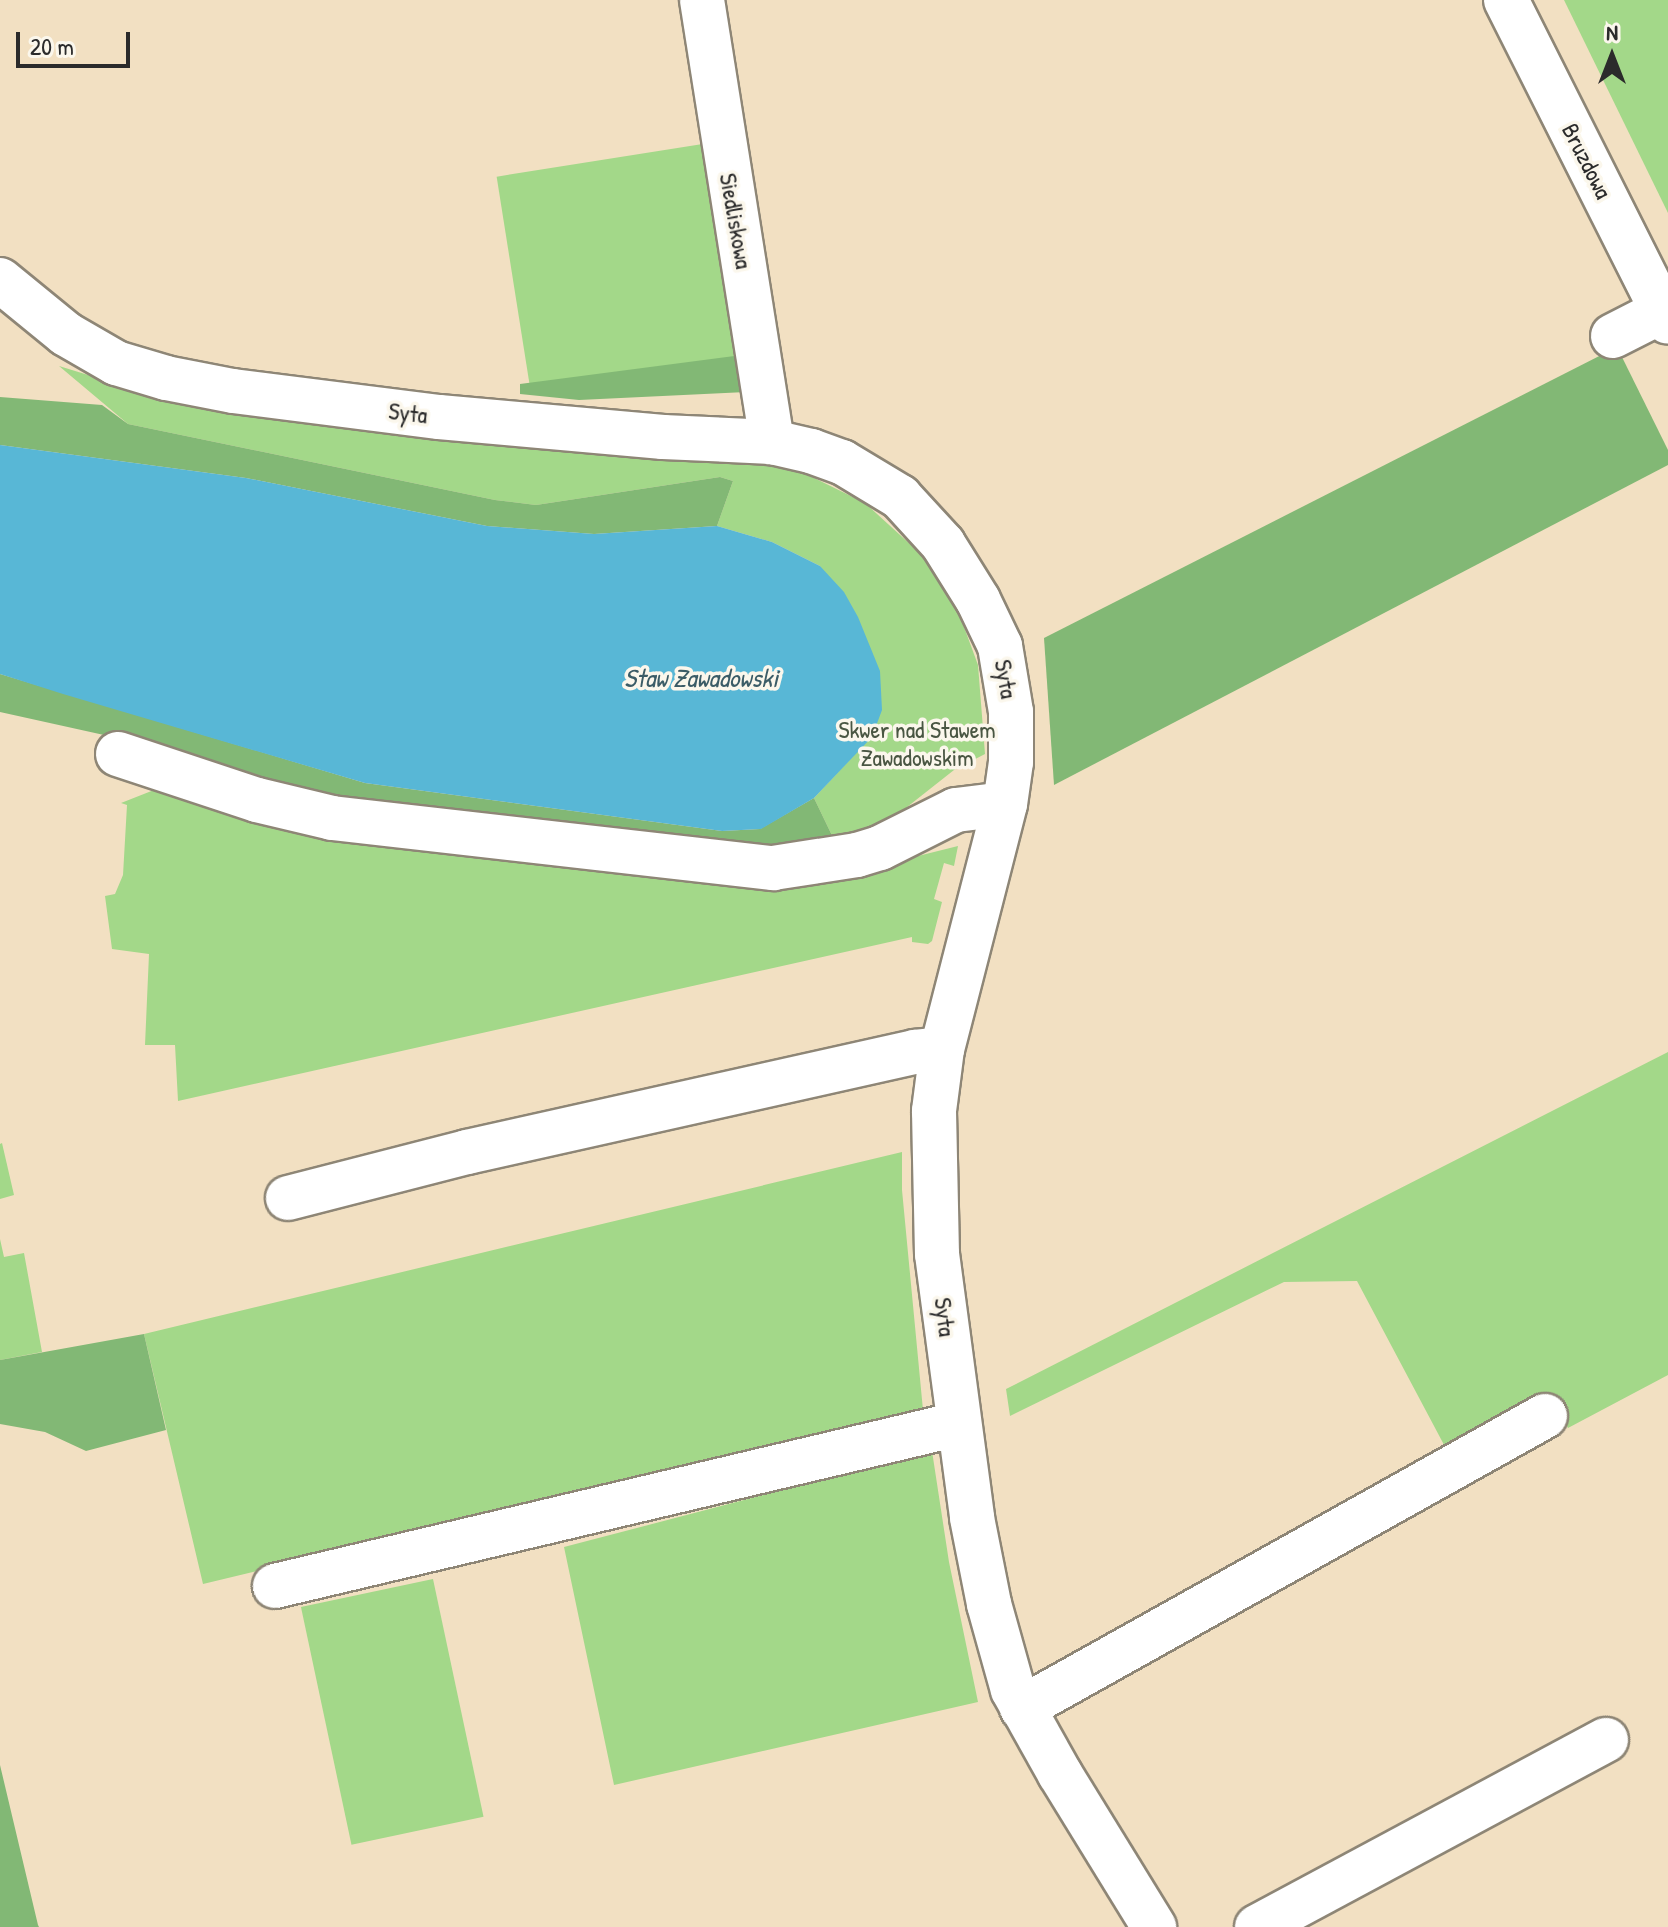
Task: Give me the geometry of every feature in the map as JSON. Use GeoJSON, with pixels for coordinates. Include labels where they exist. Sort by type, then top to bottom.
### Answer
{"type":"FeatureCollection","features":[{"type":"Feature","properties":{"kind":"street","name":"Siedliskowa"},"geometry":{"type":"LineString","coordinates":[[702,0],[772,442]]}},
{"type":"Feature","properties":{"kind":"street","name":"Bruzdowa"},"geometry":{"type":"LineString","coordinates":[[1506,0],[1666,314]]}},
{"type":"Feature","properties":{"kind":"street","name":"Syta"},"geometry":{"type":"LineString","coordinates":[[0,280],[66,334],[116,363],[166,378],[233,391],[439,417],[663,437],[772,442],[842,462],[900,497],[943,544],[978,600],[1000,646],[1011,712],[1011,762],[1005,804],[942,1049],[934,1111],[932,1168],[937,1254],[958,1424],[986,1591],[1006,1671],[1022,1708],[1154,1927]]}},
{"type":"Feature","properties":{"kind":"street"},"geometry":{"type":"LineString","coordinates":[[1613,336],[1666,314]]}},
{"type":"Feature","properties":{"kind":"street"},"geometry":{"type":"LineString","coordinates":[[118,754],[257,800],[332,818],[773,868],[824,863],[857,855],[880,848],[956,810],[1005,804]]}},
{"type":"Feature","properties":{"kind":"street"},"geometry":{"type":"LineString","coordinates":[[288,1198],[482,1148],[915,1052],[942,1049]]}},
{"type":"Feature","properties":{"kind":"street"},"geometry":{"type":"LineString","coordinates":[[1022,1708],[1545,1416]]}},
{"type":"Feature","properties":{"kind":"street"},"geometry":{"type":"LineString","coordinates":[[275,1586],[958,1424]]}},
{"type":"Feature","properties":{"kind":"street"},"geometry":{"type":"LineString","coordinates":[[1257,1927],[1606,1740]]}},
{"type":"Feature","properties":{"kind":"green space"},"geometry":{"type":"Polygon","coordinates":[[[1564,0],[1668,0],[1668,213],[1564,0]]]}},
{"type":"Feature","properties":{"kind":"green space"},"geometry":{"type":"Polygon","coordinates":[[[709,143],[743,355],[530,389],[497,177],[709,143]]]}},
{"type":"Feature","properties":{"kind":"green space"},"geometry":{"type":"Polygon","coordinates":[[[1617,347],[1668,450],[1668,465],[1054,785],[1044,638],[1617,347]]]}},
{"type":"Feature","properties":{"kind":"green space"},"geometry":{"type":"Polygon","coordinates":[[[742,355],[746,392],[579,400],[520,394],[520,384],[742,355]]]}},
{"type":"Feature","properties":{"kind":"green space","name":"Skwer nad Stawem Zawadowskim"},"geometry":{"type":"Polygon","coordinates":[[[59,366],[101,379],[340,424],[532,449],[770,464],[802,472],[865,503],[934,566],[953,597],[978,665],[985,754],[954,770],[864,841],[839,850],[814,798],[872,736],[820,566],[772,542],[717,526],[733,481],[720,477],[536,505],[495,500],[128,424],[59,366]]]}},
{"type":"Feature","properties":{"kind":"green space"},"geometry":{"type":"Polygon","coordinates":[[[0,397],[102,405],[128,424],[495,500],[536,505],[720,477],[733,481],[717,526],[594,534],[487,526],[246,478],[0,445],[0,397]]]}},
{"type":"Feature","properties":{"kind":"green space"},"geometry":{"type":"Polygon","coordinates":[[[0,674],[365,783],[722,831],[760,829],[814,798],[839,850],[810,852],[335,803],[208,774],[104,735],[0,712],[0,674]]]}},
{"type":"Feature","properties":{"kind":"green space"},"geometry":{"type":"Polygon","coordinates":[[[154,790],[814,882],[958,846],[954,866],[944,863],[934,899],[942,902],[932,941],[928,944],[912,942],[912,937],[178,1101],[175,1045],[145,1045],[149,954],[112,949],[105,896],[115,894],[123,875],[127,805],[121,803],[154,790]]]}},
{"type":"Feature","properties":{"kind":"green space"},"geometry":{"type":"Polygon","coordinates":[[[1668,1052],[1668,1375],[1568,1428],[1552,1398],[1451,1458],[1357,1281],[1284,1282],[1010,1416],[1006,1389],[1668,1052]]]}},
{"type":"Feature","properties":{"kind":"green space"},"geometry":{"type":"Polygon","coordinates":[[[0,1144],[14,1195],[0,1199],[0,1144]]]}},
{"type":"Feature","properties":{"kind":"green space"},"geometry":{"type":"Polygon","coordinates":[[[902,1152],[902,1190],[923,1410],[203,1584],[144,1334],[902,1152]]]}},
{"type":"Feature","properties":{"kind":"green space"},"geometry":{"type":"Polygon","coordinates":[[[0,1239],[4,1257],[24,1253],[42,1352],[0,1360],[0,1239]]]}},
{"type":"Feature","properties":{"kind":"green space"},"geometry":{"type":"Polygon","coordinates":[[[144,1334],[166,1430],[86,1451],[45,1432],[0,1424],[0,1360],[144,1334]]]}},
{"type":"Feature","properties":{"kind":"green space"},"geometry":{"type":"Polygon","coordinates":[[[932,1451],[949,1562],[978,1702],[614,1785],[564,1547],[932,1451]]]}},
{"type":"Feature","properties":{"kind":"green space"},"geometry":{"type":"Polygon","coordinates":[[[433,1579],[484,1817],[351,1845],[301,1607],[433,1579]]]}},
{"type":"Feature","properties":{"kind":"green space"},"geometry":{"type":"Polygon","coordinates":[[[0,1765],[38,1925],[39,1927],[0,1927],[0,1765]]]}},
{"type":"Feature","properties":{"kind":"water","name":"Staw Zawadowski"},"geometry":{"type":"Polygon","coordinates":[[[0,445],[246,478],[487,526],[594,534],[717,526],[772,542],[820,566],[844,592],[880,671],[882,710],[872,737],[814,798],[761,829],[722,831],[365,783],[63,694],[0,674],[0,445]]]}}]}
